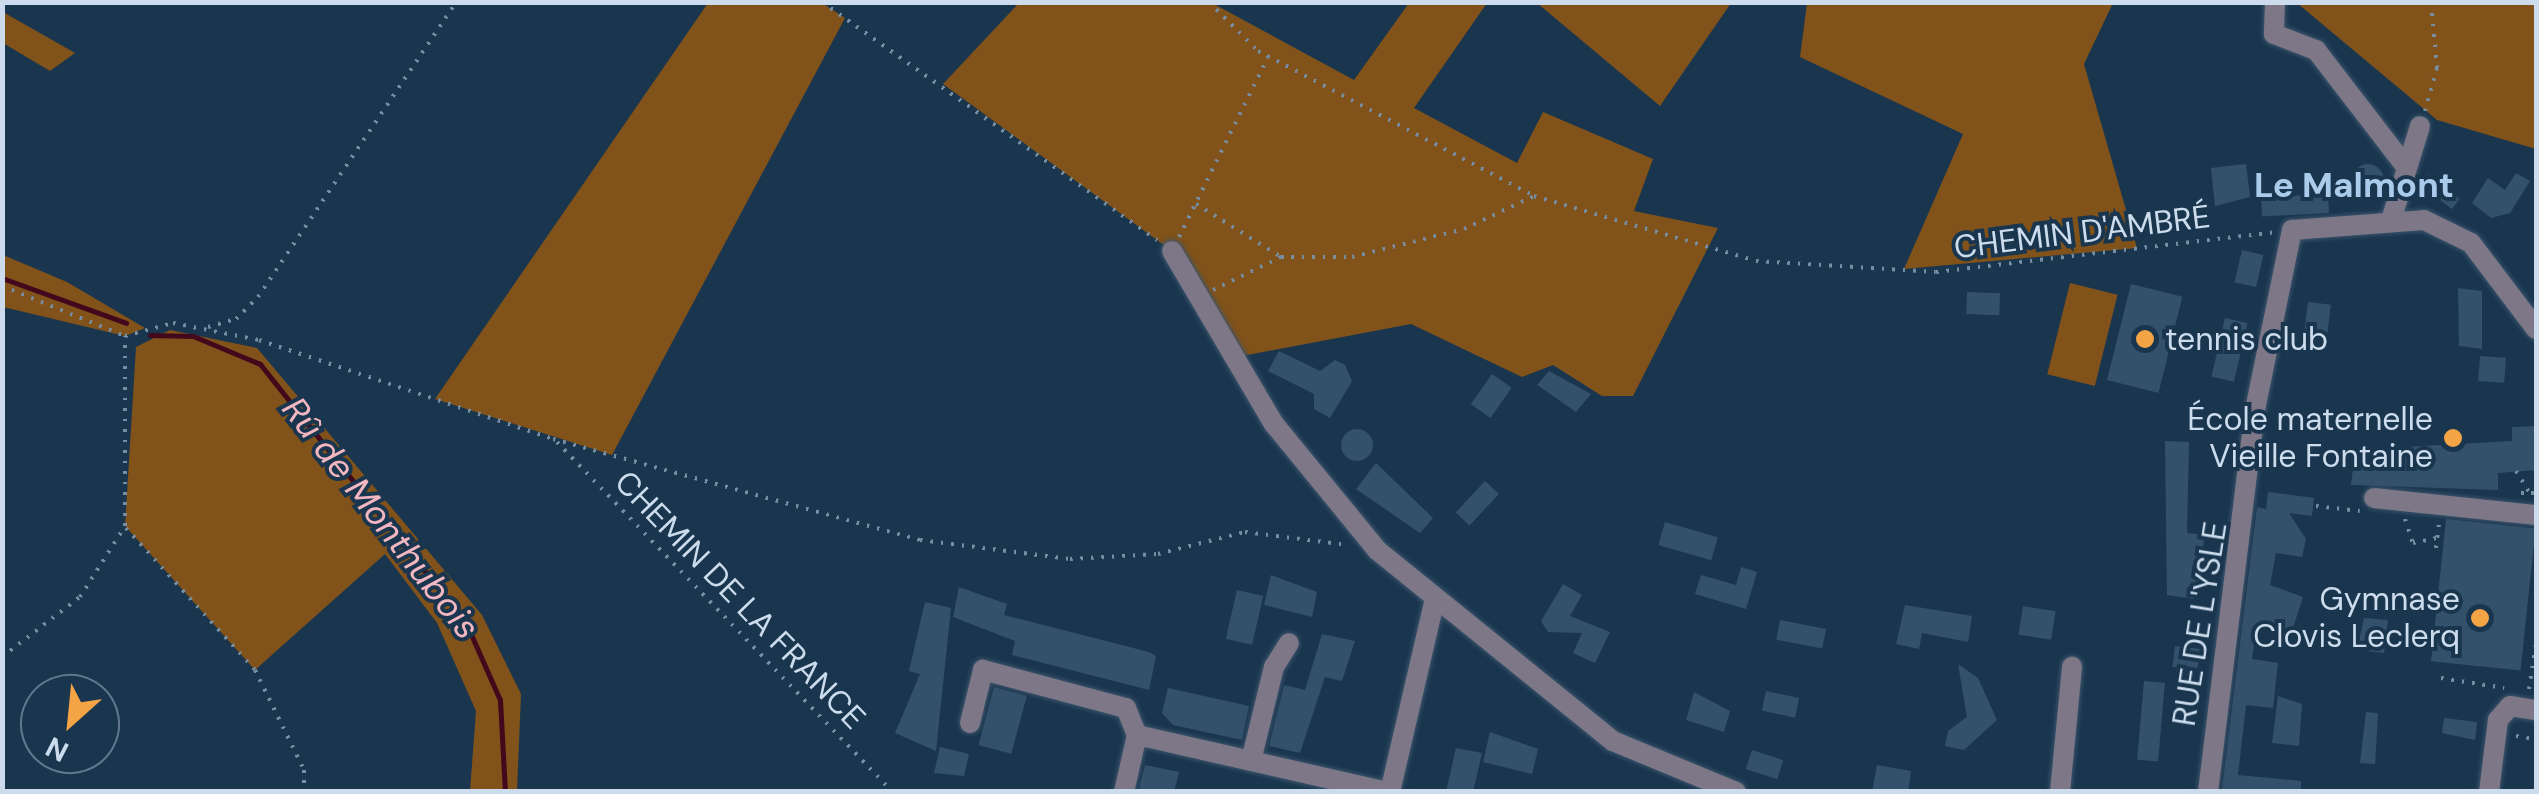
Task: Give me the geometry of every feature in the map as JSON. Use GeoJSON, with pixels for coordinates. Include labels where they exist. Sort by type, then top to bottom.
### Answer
{"type":"FeatureCollection","features":[{"type":"Feature","properties":{"kind":"street"},"geometry":{"type":"LineString","coordinates":[[2273,11],[2274,34],[2316,50],[2406,167]]}},
{"type":"Feature","properties":{"kind":"street"},"geometry":{"type":"LineString","coordinates":[[2392,217],[2420,126]]}},
{"type":"Feature","properties":{"kind":"street"},"geometry":{"type":"LineString","coordinates":[[2292,230],[2392,217],[2424,220],[2471,243],[2536,329]]}},
{"type":"Feature","properties":{"kind":"street","name":"RUE DE L'YSLE"},"geometry":{"type":"LineString","coordinates":[[2208,792],[2255,410],[2292,230]]}},
{"type":"Feature","properties":{"kind":"street"},"geometry":{"type":"LineString","coordinates":[[1172,251],[1274,424],[1377,550],[1434,603],[1613,741],[1736,792]]}},
{"type":"Feature","properties":{"kind":"street"},"geometry":{"type":"LineString","coordinates":[[2374,498],[2536,515]]}},
{"type":"Feature","properties":{"kind":"street"},"geometry":{"type":"LineString","coordinates":[[1137,735],[1389,792],[1434,603]]}},
{"type":"Feature","properties":{"kind":"street"},"geometry":{"type":"LineString","coordinates":[[1251,760],[1274,667],[1289,642]]}},
{"type":"Feature","properties":{"kind":"street"},"geometry":{"type":"LineString","coordinates":[[2060,792],[2072,668]]}},
{"type":"Feature","properties":{"kind":"street"},"geometry":{"type":"LineString","coordinates":[[970,723],[983,670],[1126,708],[1137,735],[1124,792]]}},
{"type":"Feature","properties":{"kind":"street"},"geometry":{"type":"LineString","coordinates":[[2489,792],[2498,720],[2510,706],[2533,701]]}},
{"type":"Feature","properties":{"kind":"path"},"geometry":{"type":"LineString","coordinates":[[207,327],[236,319],[258,297],[456,2]]}},
{"type":"Feature","properties":{"kind":"path"},"geometry":{"type":"LineString","coordinates":[[822,2],[1172,251],[1268,57]]}},
{"type":"Feature","properties":{"kind":"path","name":"CHEMIN D'AMBRÉ"},"geometry":{"type":"LineString","coordinates":[[1209,2],[1268,57],[1534,196],[1756,261],[1936,272],[2292,230]]}},
{"type":"Feature","properties":{"kind":"path"},"geometry":{"type":"LineString","coordinates":[[2420,126],[2437,68],[2431,2]]}},
{"type":"Feature","properties":{"kind":"path"},"geometry":{"type":"LineString","coordinates":[[1200,296],[1280,257],[1352,257],[1464,229],[1534,196]]}},
{"type":"Feature","properties":{"kind":"path"},"geometry":{"type":"LineString","coordinates":[[1196,203],[1280,257]]}},
{"type":"Feature","properties":{"kind":"path"},"geometry":{"type":"LineString","coordinates":[[2,286],[125,336],[173,322],[227,332],[554,439],[920,540],[1070,559],[1158,554],[1245,532],[1377,550]]}},
{"type":"Feature","properties":{"kind":"path"},"geometry":{"type":"LineString","coordinates":[[2,657],[80,596],[124,526],[125,336]]}},
{"type":"Feature","properties":{"kind":"path","name":"CHEMIN DE LA FRANCE"},"geometry":{"type":"LineString","coordinates":[[554,439],[893,792]]}},
{"type":"Feature","properties":{"kind":"path"},"geometry":{"type":"LineString","coordinates":[[2516,472],[2536,504]]}},
{"type":"Feature","properties":{"kind":"path"},"geometry":{"type":"LineString","coordinates":[[2436,548],[2440,518]]}},
{"type":"Feature","properties":{"kind":"path"},"geometry":{"type":"LineString","coordinates":[[2404,519],[2413,543],[2437,538]]}},
{"type":"Feature","properties":{"kind":"path"},"geometry":{"type":"LineString","coordinates":[[124,526],[255,670],[304,770],[304,792]]}},
{"type":"Feature","properties":{"kind":"path"},"geometry":{"type":"LineString","coordinates":[[2441,678],[2533,701]]}},
{"type":"Feature","properties":{"kind":"shaded area"},"geometry":{"type":"Polygon","coordinates":[[[708,3],[822,3],[845,18],[612,455],[435,399],[708,3]]]}},
{"type":"Feature","properties":{"kind":"shaded area"},"geometry":{"type":"Polygon","coordinates":[[[1019,3],[1212,3],[1354,80],[1409,3],[1487,3],[1414,108],[1517,163],[1543,112],[1653,159],[1634,211],[1718,228],[1633,396],[1602,396],[1553,365],[1522,377],[1411,324],[1237,357],[1172,251],[943,84],[1019,3]]]}},
{"type":"Feature","properties":{"kind":"shaded area"},"geometry":{"type":"Polygon","coordinates":[[[1537,3],[1731,3],[1660,106],[1537,3]]]}},
{"type":"Feature","properties":{"kind":"shaded area"},"geometry":{"type":"Polygon","coordinates":[[[1807,3],[2113,3],[2084,64],[2137,248],[1904,269],[1963,134],[1800,57],[1807,3]]]}},
{"type":"Feature","properties":{"kind":"shaded area"},"geometry":{"type":"Polygon","coordinates":[[[2297,3],[2536,3],[2536,149],[2437,120],[2297,3]]]}},
{"type":"Feature","properties":{"kind":"shaded area"},"geometry":{"type":"Polygon","coordinates":[[[3,12],[75,53],[50,71],[3,43],[3,12]]]}},
{"type":"Feature","properties":{"kind":"shaded area"},"geometry":{"type":"Polygon","coordinates":[[[3,255],[67,282],[145,328],[125,336],[3,307],[3,255]]]}},
{"type":"Feature","properties":{"kind":"shaded area"},"geometry":{"type":"Polygon","coordinates":[[[2070,283],[2118,295],[2095,386],[2047,374],[2070,283]]]}},
{"type":"Feature","properties":{"kind":"shaded area"},"geometry":{"type":"Polygon","coordinates":[[[170,330],[257,348],[482,615],[521,694],[517,791],[470,791],[476,711],[437,623],[385,554],[255,670],[125,526],[136,347],[170,330]]]}},
{"type":"Feature","properties":{"kind":"building"},"geometry":{"type":"Polygon","coordinates":[[[2246,164],[2250,197],[2215,206],[2211,168],[2246,164]]]}},
{"type":"Feature","properties":{"kind":"building"},"geometry":{"type":"Polygon","coordinates":[[[2368,164],[2379,169],[2384,180],[2379,191],[2368,196],[2357,191],[2352,180],[2357,169],[2368,164]]]}},
{"type":"Feature","properties":{"kind":"building"},"geometry":{"type":"Polygon","coordinates":[[[2516,173],[2530,181],[2510,213],[2491,218],[2472,203],[2488,178],[2505,190],[2516,173]]]}},
{"type":"Feature","properties":{"kind":"building"},"geometry":{"type":"Polygon","coordinates":[[[2427,174],[2460,199],[2452,209],[2419,184],[2427,174]]]}},
{"type":"Feature","properties":{"kind":"building"},"geometry":{"type":"Polygon","coordinates":[[[2328,194],[2329,213],[2262,216],[2261,198],[2328,194]]]}},
{"type":"Feature","properties":{"kind":"building"},"geometry":{"type":"Polygon","coordinates":[[[2242,250],[2263,255],[2256,287],[2235,282],[2242,250]]]}},
{"type":"Feature","properties":{"kind":"building","name":"tennis club"},"geometry":{"type":"Polygon","coordinates":[[[2131,284],[2182,297],[2158,393],[2107,380],[2131,284]]]}},
{"type":"Feature","properties":{"kind":"building"},"geometry":{"type":"Polygon","coordinates":[[[2458,288],[2482,291],[2482,349],[2459,346],[2458,288]]]}},
{"type":"Feature","properties":{"kind":"building"},"geometry":{"type":"Polygon","coordinates":[[[1967,292],[2000,293],[1999,315],[1966,314],[1967,292]]]}},
{"type":"Feature","properties":{"kind":"building"},"geometry":{"type":"Polygon","coordinates":[[[2308,302],[2331,305],[2327,340],[2304,337],[2308,302]]]}},
{"type":"Feature","properties":{"kind":"building"},"geometry":{"type":"Polygon","coordinates":[[[2225,318],[2247,323],[2234,382],[2212,376],[2225,318]]]}},
{"type":"Feature","properties":{"kind":"building"},"geometry":{"type":"Polygon","coordinates":[[[1279,351],[1320,371],[1335,360],[1345,365],[1352,381],[1330,418],[1314,409],[1314,394],[1268,371],[1279,351]]]}},
{"type":"Feature","properties":{"kind":"building"},"geometry":{"type":"Polygon","coordinates":[[[2480,356],[2506,358],[2504,383],[2478,381],[2480,356]]]}},
{"type":"Feature","properties":{"kind":"building"},"geometry":{"type":"Polygon","coordinates":[[[1549,371],[1591,394],[1576,412],[1537,385],[1549,371]]]}},
{"type":"Feature","properties":{"kind":"building"},"geometry":{"type":"Polygon","coordinates":[[[1492,374],[1512,388],[1490,418],[1471,404],[1492,374]]]}},
{"type":"Feature","properties":{"kind":"building","name":"École maternelle Vieille Fontaine"},"geometry":{"type":"Polygon","coordinates":[[[2536,426],[2536,470],[2498,473],[2498,490],[2351,485],[2354,458],[2367,460],[2368,449],[2512,441],[2512,427],[2536,426]]]}},
{"type":"Feature","properties":{"kind":"building"},"geometry":{"type":"Polygon","coordinates":[[[1357,429],[1368,434],[1373,445],[1368,456],[1357,461],[1346,456],[1341,445],[1346,434],[1357,429]]]}},
{"type":"Feature","properties":{"kind":"building"},"geometry":{"type":"Polygon","coordinates":[[[2165,441],[2189,442],[2187,533],[2205,535],[2194,599],[2167,595],[2165,441]]]}},
{"type":"Feature","properties":{"kind":"building"},"geometry":{"type":"Polygon","coordinates":[[[1376,463],[1433,518],[1420,533],[1356,489],[1376,463]]]}},
{"type":"Feature","properties":{"kind":"building"},"geometry":{"type":"Polygon","coordinates":[[[1485,481],[1499,494],[1470,525],[1456,512],[1485,481]]]}},
{"type":"Feature","properties":{"kind":"building"},"geometry":{"type":"Polygon","coordinates":[[[2268,492],[2314,498],[2312,516],[2289,513],[2306,539],[2302,557],[2276,553],[2270,585],[2303,597],[2291,634],[2257,626],[2252,659],[2278,663],[2273,708],[2246,705],[2238,775],[2301,781],[2301,792],[2222,789],[2257,507],[2266,509],[2268,492]]]}},
{"type":"Feature","properties":{"kind":"building","name":"Gymnase Clovis Leclerq"},"geometry":{"type":"Polygon","coordinates":[[[2446,519],[2536,528],[2521,671],[2431,661],[2446,519]]]}},
{"type":"Feature","properties":{"kind":"building"},"geometry":{"type":"Polygon","coordinates":[[[1665,522],[1718,537],[1711,560],[1658,545],[1665,522]]]}},
{"type":"Feature","properties":{"kind":"building"},"geometry":{"type":"Polygon","coordinates":[[[1741,567],[1757,572],[1746,609],[1695,594],[1701,575],[1736,585],[1741,567]]]}},
{"type":"Feature","properties":{"kind":"building"},"geometry":{"type":"Polygon","coordinates":[[[1271,575],[1317,592],[1312,617],[1264,605],[1271,575]]]}},
{"type":"Feature","properties":{"kind":"building"},"geometry":{"type":"Polygon","coordinates":[[[1563,584],[1582,595],[1570,616],[1610,632],[1595,663],[1573,653],[1582,633],[1548,632],[1541,621],[1563,584]]]}},
{"type":"Feature","properties":{"kind":"building"},"geometry":{"type":"Polygon","coordinates":[[[959,587],[1007,604],[1004,615],[1149,652],[1156,656],[1149,690],[1012,655],[1015,641],[953,617],[959,587]]]}},
{"type":"Feature","properties":{"kind":"building"},"geometry":{"type":"Polygon","coordinates":[[[1237,590],[1263,596],[1252,645],[1226,639],[1237,590]]]}},
{"type":"Feature","properties":{"kind":"building"},"geometry":{"type":"Polygon","coordinates":[[[925,602],[951,608],[936,751],[895,733],[920,674],[909,671],[925,602]]]}},
{"type":"Feature","properties":{"kind":"building"},"geometry":{"type":"Polygon","coordinates":[[[1905,605],[1972,616],[1968,642],[1922,633],[1919,649],[1896,644],[1905,605]]]}},
{"type":"Feature","properties":{"kind":"building"},"geometry":{"type":"Polygon","coordinates":[[[2023,606],[2056,611],[2051,640],[2018,635],[2023,606]]]}},
{"type":"Feature","properties":{"kind":"building"},"geometry":{"type":"Polygon","coordinates":[[[2364,618],[2388,620],[2384,653],[2357,650],[2364,618]]]}},
{"type":"Feature","properties":{"kind":"building"},"geometry":{"type":"Polygon","coordinates":[[[1780,620],[1826,629],[1822,649],[1776,640],[1780,620]]]}},
{"type":"Feature","properties":{"kind":"building"},"geometry":{"type":"Polygon","coordinates":[[[1322,634],[1355,641],[1342,681],[1325,677],[1300,753],[1269,746],[1284,685],[1305,690],[1322,634]]]}},
{"type":"Feature","properties":{"kind":"building"},"geometry":{"type":"Polygon","coordinates":[[[2175,646],[2200,649],[2197,670],[2172,667],[2175,646]]]}},
{"type":"Feature","properties":{"kind":"building"},"geometry":{"type":"Polygon","coordinates":[[[1958,664],[1978,678],[1997,720],[1964,750],[1945,746],[1948,731],[1967,717],[1958,664]]]}},
{"type":"Feature","properties":{"kind":"building"},"geometry":{"type":"Polygon","coordinates":[[[2144,681],[2165,683],[2158,762],[2137,760],[2144,681]]]}},
{"type":"Feature","properties":{"kind":"building"},"geometry":{"type":"Polygon","coordinates":[[[994,687],[1027,696],[1011,754],[978,745],[994,687]]]}},
{"type":"Feature","properties":{"kind":"building"},"geometry":{"type":"Polygon","coordinates":[[[1168,688],[1249,706],[1242,740],[1173,725],[1162,713],[1168,688]]]}},
{"type":"Feature","properties":{"kind":"building"},"geometry":{"type":"Polygon","coordinates":[[[1766,691],[1799,698],[1795,718],[1762,711],[1766,691]]]}},
{"type":"Feature","properties":{"kind":"building"},"geometry":{"type":"Polygon","coordinates":[[[1694,692],[1730,711],[1724,732],[1686,720],[1694,692]]]}},
{"type":"Feature","properties":{"kind":"building"},"geometry":{"type":"Polygon","coordinates":[[[2278,696],[2302,704],[2299,746],[2272,743],[2278,696]]]}},
{"type":"Feature","properties":{"kind":"building"},"geometry":{"type":"Polygon","coordinates":[[[2366,712],[2378,713],[2375,764],[2360,763],[2366,712]]]}},
{"type":"Feature","properties":{"kind":"building"},"geometry":{"type":"Polygon","coordinates":[[[2444,718],[2477,722],[2475,740],[2442,733],[2444,718]]]}},
{"type":"Feature","properties":{"kind":"building"},"geometry":{"type":"Polygon","coordinates":[[[1490,732],[1538,749],[1532,774],[1483,762],[1490,732]]]}},
{"type":"Feature","properties":{"kind":"building"},"geometry":{"type":"Polygon","coordinates":[[[940,747],[969,754],[964,776],[934,773],[940,747]]]}},
{"type":"Feature","properties":{"kind":"building"},"geometry":{"type":"Polygon","coordinates":[[[1456,748],[1482,753],[1473,792],[1446,792],[1456,748]]]}},
{"type":"Feature","properties":{"kind":"building"},"geometry":{"type":"Polygon","coordinates":[[[1752,750],[1783,760],[1777,779],[1746,769],[1752,750]]]}},
{"type":"Feature","properties":{"kind":"building"},"geometry":{"type":"Polygon","coordinates":[[[1145,765],[1179,772],[1174,792],[1138,792],[1145,765]]]}},
{"type":"Feature","properties":{"kind":"building"},"geometry":{"type":"Polygon","coordinates":[[[1877,765],[1911,771],[1908,792],[1872,792],[1877,765]]]}},
{"type":"Feature","properties":{"kind":"waterway","name":"Rû de Monthubois"},"geometry":{"type":"LineString","coordinates":[[2,278],[126,323]]}},
{"type":"Feature","properties":{"kind":"waterway","name":"Rû de Monthubois"},"geometry":{"type":"LineString","coordinates":[[150,335],[193,336],[260,364],[466,623],[500,700],[505,792]]}},
{"type":"Feature","properties":{"kind":"place","name":"tennis club"},"geometry":{"type":"Point","coordinates":[2145,339]}},
{"type":"Feature","properties":{"kind":"place","name":"École maternelle Vieille Fontaine"},"geometry":{"type":"Point","coordinates":[2453,438]}},
{"type":"Feature","properties":{"kind":"place","name":"Gymnase Clovis Leclerq"},"geometry":{"type":"Point","coordinates":[2480,618]}},
{"type":"Feature","properties":{"kind":"district","name":"Le Malmont"},"geometry":{"type":"Point","coordinates":[2354,185]}}]}
